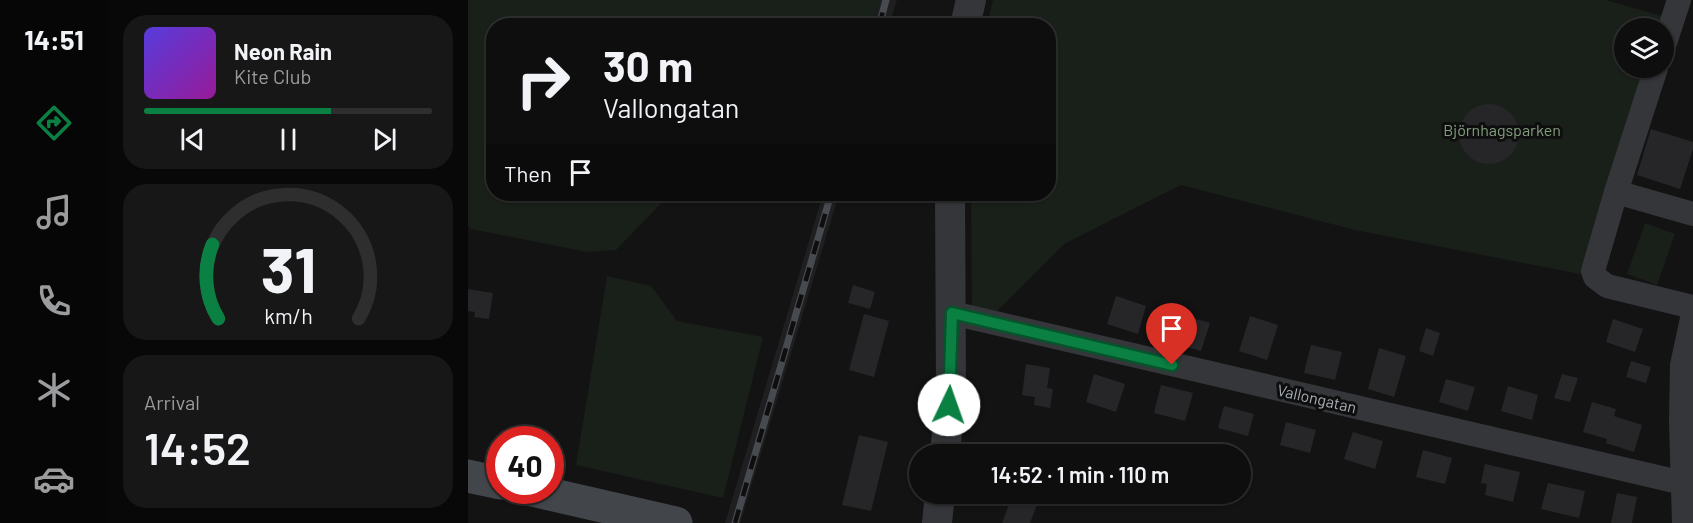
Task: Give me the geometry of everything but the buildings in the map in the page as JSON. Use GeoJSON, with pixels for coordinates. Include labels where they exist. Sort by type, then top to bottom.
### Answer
{"type":"FeatureCollection","features":[{"type":"Feature","properties":{"kind":"main road"},"geometry":{"type":"LineString","coordinates":[[468,476],[486,480]]}},
{"type":"Feature","properties":{"kind":"main road"},"geometry":{"type":"LineString","coordinates":[[564,497],[676,523]]}},
{"type":"Feature","properties":{"kind":"street"},"geometry":{"type":"LineString","coordinates":[[967,18],[971,0]]}},
{"type":"Feature","properties":{"kind":"street"},"geometry":{"type":"LineString","coordinates":[[1673,18],[1679,0]]}},
{"type":"Feature","properties":{"kind":"street"},"geometry":{"type":"LineString","coordinates":[[1653,78],[1593,271],[1595,277],[1607,286],[1693,307]]}},
{"type":"Feature","properties":{"kind":"street"},"geometry":{"type":"LineString","coordinates":[[1616,192],[1693,214]]}},
{"type":"Feature","properties":{"kind":"street"},"geometry":{"type":"LineString","coordinates":[[946,444],[951,388],[950,201]]}},
{"type":"Feature","properties":{"kind":"street","name":"Vallongatan"},"geometry":{"type":"LineString","coordinates":[[952,313],[1683,483]]}},
{"type":"Feature","properties":{"kind":"street"},"geometry":{"type":"LineString","coordinates":[[1684,523],[1682,365],[1693,314]]}},
{"type":"Feature","properties":{"kind":"street"},"geometry":{"type":"LineString","coordinates":[[937,523],[939,504]]}},
{"type":"Feature","properties":{"kind":"shaded area"},"geometry":{"type":"Polygon","coordinates":[[[880,0],[897,0],[891,18],[875,18],[880,0]]]}},
{"type":"Feature","properties":{"kind":"shaded area"},"geometry":{"type":"Polygon","coordinates":[[[821,201],[837,201],[740,523],[725,523],[821,201]]]}},
{"type":"Feature","properties":{"kind":"green space"},"geometry":{"type":"Polygon","coordinates":[[[468,0],[880,0],[875,18],[486,18],[486,201],[663,201],[616,250],[587,252],[471,229],[468,225],[468,0]]]}},
{"type":"Feature","properties":{"kind":"green space","name":"Björnhagsparken"},"geometry":{"type":"Polygon","coordinates":[[[993,0],[1606,0],[1669,18],[1614,18],[1614,78],[1653,78],[1595,277],[1355,230],[1181,185],[1064,244],[986,322],[972,318],[971,201],[1056,201],[1056,18],[989,18],[993,0]]]}},
{"type":"Feature","properties":{"kind":"green space"},"geometry":{"type":"Polygon","coordinates":[[[1645,223],[1675,234],[1657,285],[1627,274],[1645,223]]]}},
{"type":"Feature","properties":{"kind":"green space"},"geometry":{"type":"Polygon","coordinates":[[[607,276],[651,286],[677,321],[763,337],[723,498],[576,465],[607,276]]]}},
{"type":"Feature","properties":{"kind":"railway"},"geometry":{"type":"LineString","coordinates":[[881,18],[886,0]]}},
{"type":"Feature","properties":{"kind":"railway"},"geometry":{"type":"LineString","coordinates":[[735,523],[829,201]]}},
{"type":"Feature","properties":{"kind":"route"},"geometry":{"type":"LineString","coordinates":[[949,405],[952,313],[1172,365]]}}]}
